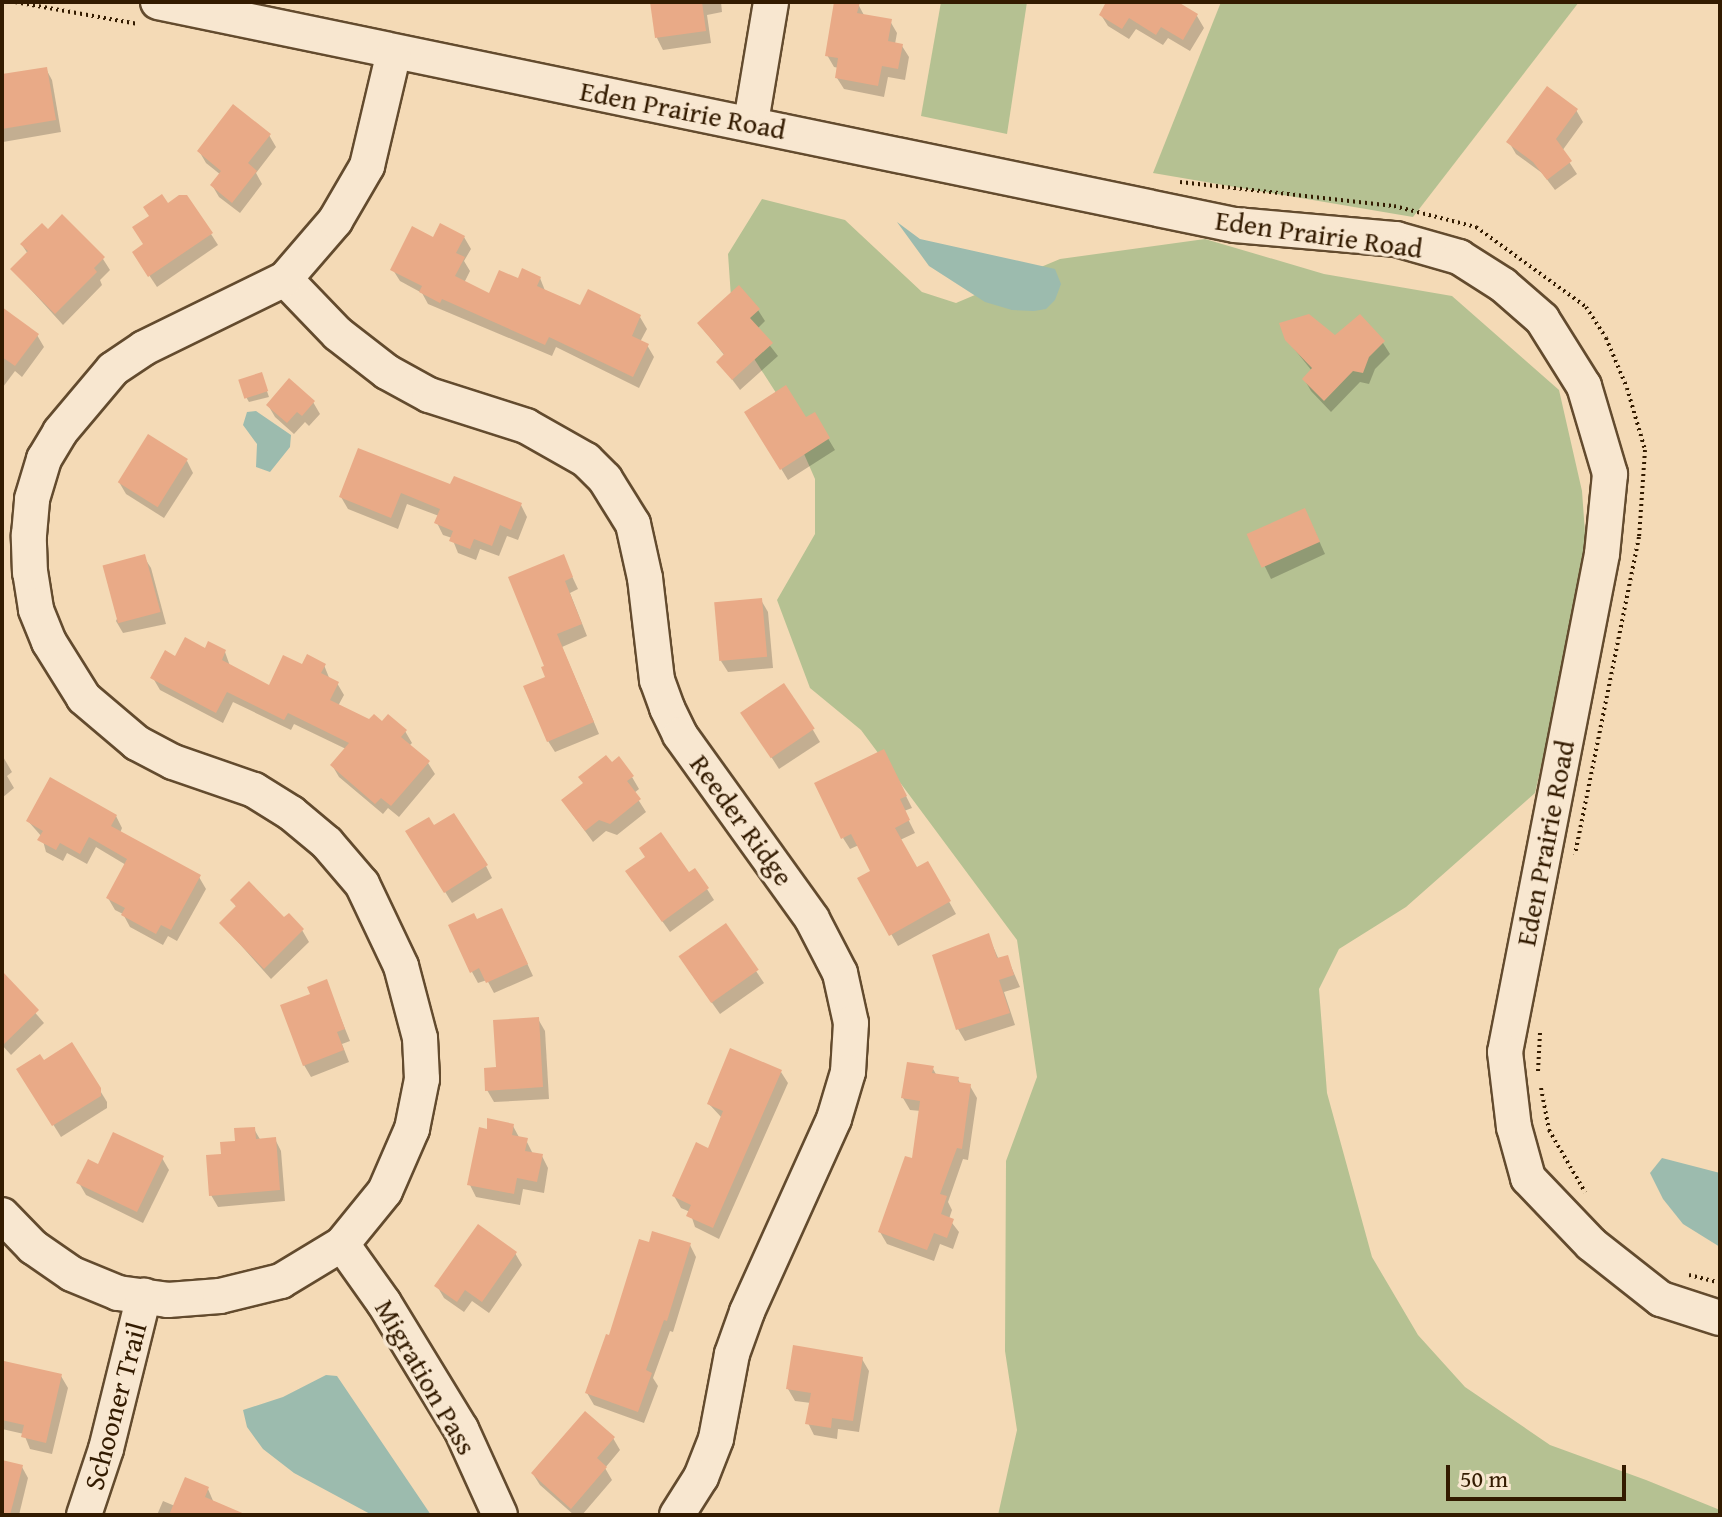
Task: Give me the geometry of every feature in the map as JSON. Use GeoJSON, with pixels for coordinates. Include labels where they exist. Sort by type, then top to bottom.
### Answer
{"type":"FeatureCollection","features":[{"type":"Feature","properties":{"kind":"street","name":"Eden Prairie Road"},"geometry":{"type":"LineString","coordinates":[[158,2],[751,122],[1235,225],[1396,239],[1459,257],[1503,285],[1542,319],[1584,386],[1610,474],[1602,554],[1505,1052],[1514,1127],[1528,1178],[1591,1244],[1661,1299],[1720,1318]]}},
{"type":"Feature","properties":{"kind":"street"},"geometry":{"type":"LineString","coordinates":[[751,122],[771,2]]}},
{"type":"Feature","properties":{"kind":"street"},"geometry":{"type":"LineString","coordinates":[[2,1215],[33,1247],[72,1274],[118,1293],[168,1300],[220,1296],[281,1281],[342,1244],[385,1191],[412,1129],[422,1079],[420,1038],[410,995],[377,912],[362,884],[327,843],[291,813],[254,790],[173,762],[137,743],[110,723],[84,698],[49,642],[36,609],[30,573],[32,499],[44,459],[85,399],[113,369],[144,348],[285,279],[335,221],[367,166],[394,52]]}},
{"type":"Feature","properties":{"kind":"street","name":"Reeder Ridge"},"geometry":{"type":"LineString","coordinates":[[285,279],[338,334],[387,372],[429,395],[526,426],[586,460],[614,471],[621,499],[633,524],[645,578],[657,680],[667,708],[680,735],[812,919],[840,973],[851,1023],[848,1072],[834,1119],[747,1312],[732,1354],[716,1439],[701,1477],[680,1514]]}},
{"type":"Feature","properties":{"kind":"street","name":"Migration Pass"},"geometry":{"type":"LineString","coordinates":[[342,1244],[384,1303],[461,1429],[500,1515]]}},
{"type":"Feature","properties":{"kind":"street","name":"Schooner Trail"},"geometry":{"type":"LineString","coordinates":[[84,1515],[106,1449],[144,1296]]}},
{"type":"Feature","properties":{"kind":"path"},"geometry":{"type":"LineString","coordinates":[[1169,180],[1394,206],[1476,227],[1586,307],[1606,338],[1627,388],[1645,450],[1639,537],[1573,867]]}},
{"type":"Feature","properties":{"kind":"path"},"geometry":{"type":"LineString","coordinates":[[1541,1017],[1538,1073],[1549,1130],[1573,1177],[1591,1200]]}},
{"type":"Feature","properties":{"kind":"path"},"geometry":{"type":"LineString","coordinates":[[1680,1273],[1720,1283]]}},
{"type":"Feature","properties":{"kind":"green space"},"geometry":{"type":"Polygon","coordinates":[[[941,2],[1027,2],[1007,134],[921,116],[941,2]]]}},
{"type":"Feature","properties":{"kind":"green space"},"geometry":{"type":"Polygon","coordinates":[[[1221,2],[1579,2],[1413,217],[1153,173],[1221,2]]]}},
{"type":"Feature","properties":{"kind":"green space"},"geometry":{"type":"Polygon","coordinates":[[[762,199],[845,220],[922,292],[956,303],[1060,259],[1205,239],[1324,274],[1452,296],[1559,390],[1582,491],[1590,602],[1556,701],[1535,793],[1406,907],[1339,949],[1319,989],[1327,1093],[1372,1257],[1418,1335],[1465,1387],[1550,1445],[1720,1510],[1720,1515],[998,1515],[1017,1430],[1005,1351],[1006,1161],[1037,1077],[1017,940],[861,730],[810,688],[777,600],[815,534],[815,479],[780,399],[733,326],[728,254],[762,199]]]}},
{"type":"Feature","properties":{"kind":"shaded area"},"geometry":{"type":"Polygon","coordinates":[[[897,222],[920,239],[1055,269],[1061,284],[1055,300],[1046,309],[1034,311],[1012,310],[985,302],[929,266],[897,222]]]}},
{"type":"Feature","properties":{"kind":"shaded area"},"geometry":{"type":"Polygon","coordinates":[[[256,411],[291,435],[290,447],[270,472],[256,467],[257,444],[243,425],[247,412],[256,411]]]}},
{"type":"Feature","properties":{"kind":"shaded area"},"geometry":{"type":"Polygon","coordinates":[[[1662,1158],[1720,1173],[1720,1247],[1683,1224],[1663,1199],[1650,1173],[1662,1158]]]}},
{"type":"Feature","properties":{"kind":"shaded area"},"geometry":{"type":"Polygon","coordinates":[[[326,1375],[337,1376],[431,1515],[372,1515],[294,1473],[263,1449],[247,1427],[243,1410],[283,1397],[326,1375]]]}},
{"type":"Feature","properties":{"kind":"building"},"geometry":{"type":"Polygon","coordinates":[[[650,2],[702,2],[706,31],[655,38],[650,2]]]}},
{"type":"Feature","properties":{"kind":"building"},"geometry":{"type":"Polygon","coordinates":[[[834,2],[860,2],[857,13],[892,19],[888,41],[903,44],[898,69],[882,66],[878,86],[835,78],[838,58],[825,56],[834,2]]]}},
{"type":"Feature","properties":{"kind":"building"},"geometry":{"type":"Polygon","coordinates":[[[1102,2],[1178,2],[1198,14],[1183,40],[1161,27],[1156,35],[1129,18],[1122,29],[1099,15],[1105,4],[1102,2]]]}},
{"type":"Feature","properties":{"kind":"building"},"geometry":{"type":"Polygon","coordinates":[[[47,67],[56,120],[2,129],[2,74],[47,67]]]}},
{"type":"Feature","properties":{"kind":"building"},"geometry":{"type":"Polygon","coordinates":[[[1547,86],[1578,109],[1556,139],[1572,161],[1547,180],[1533,162],[1506,142],[1547,86]]]}},
{"type":"Feature","properties":{"kind":"building"},"geometry":{"type":"Polygon","coordinates":[[[233,104],[271,134],[248,163],[257,171],[232,203],[210,185],[221,171],[197,151],[233,104]]]}},
{"type":"Feature","properties":{"kind":"building"},"geometry":{"type":"Polygon","coordinates":[[[162,194],[168,203],[179,195],[187,195],[213,233],[148,277],[132,252],[143,244],[132,227],[149,216],[143,207],[162,194]]]}},
{"type":"Feature","properties":{"kind":"building"},"geometry":{"type":"Polygon","coordinates":[[[62,214],[105,257],[94,268],[97,272],[55,314],[10,269],[28,251],[20,244],[42,223],[48,229],[62,214]]]}},
{"type":"Feature","properties":{"kind":"building"},"geometry":{"type":"Polygon","coordinates":[[[440,223],[465,236],[456,253],[465,257],[455,276],[489,293],[499,270],[518,278],[522,268],[541,277],[537,286],[580,305],[588,289],[641,315],[632,336],[649,344],[633,377],[549,337],[545,345],[442,299],[440,303],[419,292],[422,286],[390,270],[412,226],[433,237],[440,223]]]}},
{"type":"Feature","properties":{"kind":"building"},"geometry":{"type":"Polygon","coordinates":[[[739,285],[760,309],[750,318],[773,343],[732,380],[716,362],[724,354],[697,323],[739,285]]]}},
{"type":"Feature","properties":{"kind":"building"},"geometry":{"type":"Polygon","coordinates":[[[2,307],[39,334],[15,366],[2,357],[2,307]]]}},
{"type":"Feature","properties":{"kind":"building"},"geometry":{"type":"Polygon","coordinates":[[[1309,314],[1335,335],[1360,314],[1385,341],[1369,357],[1363,373],[1353,371],[1324,401],[1302,379],[1312,368],[1285,340],[1279,323],[1309,314]]]}},
{"type":"Feature","properties":{"kind":"building"},"geometry":{"type":"Polygon","coordinates":[[[262,372],[268,391],[244,399],[238,380],[262,372]]]}},
{"type":"Feature","properties":{"kind":"building"},"geometry":{"type":"Polygon","coordinates":[[[289,378],[315,401],[302,416],[297,412],[287,423],[266,405],[289,378]]]}},
{"type":"Feature","properties":{"kind":"building"},"geometry":{"type":"Polygon","coordinates":[[[786,385],[806,417],[815,412],[830,438],[780,470],[744,412],[786,385]]]}},
{"type":"Feature","properties":{"kind":"building"},"geometry":{"type":"Polygon","coordinates":[[[148,434],[188,459],[158,507],[118,482],[148,434]]]}},
{"type":"Feature","properties":{"kind":"building"},"geometry":{"type":"Polygon","coordinates":[[[358,448],[450,484],[454,476],[522,503],[511,530],[500,525],[492,546],[474,539],[470,549],[449,541],[453,531],[434,523],[440,509],[401,493],[391,518],[339,497],[358,448]]]}},
{"type":"Feature","properties":{"kind":"building"},"geometry":{"type":"Polygon","coordinates":[[[1305,508],[1320,542],[1262,568],[1247,534],[1305,508]]]}},
{"type":"Feature","properties":{"kind":"building"},"geometry":{"type":"Polygon","coordinates":[[[145,554],[161,612],[118,623],[102,565],[145,554]]]}},
{"type":"Feature","properties":{"kind":"building"},"geometry":{"type":"Polygon","coordinates":[[[564,554],[573,577],[565,581],[582,624],[557,634],[594,722],[547,742],[523,686],[545,677],[541,667],[544,666],[508,577],[564,554]]]}},
{"type":"Feature","properties":{"kind":"building"},"geometry":{"type":"Polygon","coordinates":[[[762,598],[767,657],[719,661],[714,602],[762,598]]]}},
{"type":"Feature","properties":{"kind":"building"},"geometry":{"type":"Polygon","coordinates":[[[185,637],[205,648],[208,641],[226,650],[222,660],[269,685],[283,655],[302,664],[307,654],[326,664],[321,673],[339,682],[330,700],[369,719],[374,714],[382,721],[388,714],[407,730],[401,737],[430,761],[391,806],[381,798],[375,804],[330,765],[349,743],[288,713],[284,720],[227,692],[216,713],[150,678],[165,650],[175,656],[185,637]]]}},
{"type":"Feature","properties":{"kind":"building"},"geometry":{"type":"Polygon","coordinates":[[[784,683],[815,729],[771,758],[740,713],[784,683]]]}},
{"type":"Feature","properties":{"kind":"building"},"geometry":{"type":"Polygon","coordinates":[[[884,749],[907,796],[900,799],[910,820],[895,828],[917,867],[928,861],[951,901],[889,936],[857,878],[870,871],[851,834],[841,839],[814,783],[884,749]]]}},
{"type":"Feature","properties":{"kind":"building"},"geometry":{"type":"Polygon","coordinates":[[[606,755],[612,762],[619,756],[634,776],[627,781],[641,799],[610,824],[599,820],[585,831],[561,800],[583,783],[578,777],[606,755]]]}},
{"type":"Feature","properties":{"kind":"building"},"geometry":{"type":"Polygon","coordinates":[[[50,777],[117,815],[111,826],[201,875],[171,930],[161,925],[156,934],[121,915],[125,908],[106,898],[127,859],[89,837],[80,854],[60,843],[56,850],[37,840],[43,831],[26,821],[50,777]]]}},
{"type":"Feature","properties":{"kind":"building"},"geometry":{"type":"Polygon","coordinates":[[[454,813],[488,865],[444,893],[405,831],[429,817],[434,825],[454,813]]]}},
{"type":"Feature","properties":{"kind":"building"},"geometry":{"type":"Polygon","coordinates":[[[661,832],[689,872],[695,868],[709,888],[662,922],[625,871],[645,857],[639,848],[661,832]]]}},
{"type":"Feature","properties":{"kind":"building"},"geometry":{"type":"Polygon","coordinates":[[[249,881],[284,917],[289,913],[304,929],[264,969],[219,923],[236,906],[230,900],[249,881]]]}},
{"type":"Feature","properties":{"kind":"building"},"geometry":{"type":"Polygon","coordinates":[[[502,908],[528,964],[486,983],[479,968],[470,973],[448,925],[474,913],[477,919],[502,908]]]}},
{"type":"Feature","properties":{"kind":"building"},"geometry":{"type":"Polygon","coordinates":[[[726,923],[759,970],[711,1003],[678,956],[726,923]]]}},
{"type":"Feature","properties":{"kind":"building"},"geometry":{"type":"Polygon","coordinates":[[[989,933],[997,958],[1008,955],[1014,975],[999,980],[1010,1013],[956,1030],[932,955],[989,933]]]}},
{"type":"Feature","properties":{"kind":"building"},"geometry":{"type":"Polygon","coordinates":[[[2,971],[39,1010],[2,1046],[2,971]]]}},
{"type":"Feature","properties":{"kind":"building"},"geometry":{"type":"Polygon","coordinates":[[[327,979],[345,1029],[337,1032],[344,1050],[303,1066],[280,1005],[310,994],[307,987],[327,979]]]}},
{"type":"Feature","properties":{"kind":"building"},"geometry":{"type":"Polygon","coordinates":[[[539,1017],[543,1087],[485,1091],[484,1068],[496,1067],[493,1020],[539,1017]]]}},
{"type":"Feature","properties":{"kind":"building"},"geometry":{"type":"Polygon","coordinates":[[[72,1042],[101,1088],[101,1096],[52,1126],[16,1069],[40,1054],[44,1060],[72,1042]]]}},
{"type":"Feature","properties":{"kind":"building"},"geometry":{"type":"Polygon","coordinates":[[[730,1048],[782,1070],[713,1228],[686,1216],[691,1205],[672,1196],[696,1142],[708,1148],[723,1111],[707,1104],[730,1048]]]}},
{"type":"Feature","properties":{"kind":"building"},"geometry":{"type":"Polygon","coordinates":[[[907,1062],[934,1066],[932,1073],[959,1077],[958,1082],[971,1084],[962,1149],[957,1148],[940,1194],[947,1196],[941,1214],[954,1219],[947,1238],[934,1233],[927,1250],[878,1232],[905,1156],[912,1158],[920,1101],[901,1098],[907,1062]]]}},
{"type":"Feature","properties":{"kind":"building"},"geometry":{"type":"Polygon","coordinates":[[[487,1118],[514,1124],[512,1135],[528,1138],[525,1151],[543,1154],[537,1182],[517,1178],[514,1194],[467,1185],[479,1127],[487,1129],[487,1118]]]}},
{"type":"Feature","properties":{"kind":"building"},"geometry":{"type":"Polygon","coordinates":[[[255,1127],[256,1139],[276,1137],[280,1190],[209,1196],[206,1155],[221,1154],[220,1142],[235,1141],[234,1128],[255,1127]]]}},
{"type":"Feature","properties":{"kind":"building"},"geometry":{"type":"Polygon","coordinates":[[[113,1132],[164,1156],[137,1212],[76,1183],[88,1159],[98,1164],[113,1132]]]}},
{"type":"Feature","properties":{"kind":"building"},"geometry":{"type":"Polygon","coordinates":[[[478,1224],[517,1252],[482,1302],[465,1290],[457,1302],[434,1286],[478,1224]]]}},
{"type":"Feature","properties":{"kind":"building"},"geometry":{"type":"Polygon","coordinates":[[[652,1231],[691,1243],[667,1321],[664,1320],[646,1370],[652,1373],[638,1412],[585,1393],[606,1334],[609,1335],[639,1239],[649,1242],[652,1231]]]}},
{"type":"Feature","properties":{"kind":"building"},"geometry":{"type":"Polygon","coordinates":[[[793,1345],[863,1357],[853,1421],[832,1418],[831,1428],[805,1424],[811,1393],[786,1389],[793,1345]]]}},
{"type":"Feature","properties":{"kind":"building"},"geometry":{"type":"Polygon","coordinates":[[[4,1361],[62,1374],[46,1443],[21,1437],[24,1425],[2,1420],[4,1361]]]}},
{"type":"Feature","properties":{"kind":"building"},"geometry":{"type":"Polygon","coordinates":[[[585,1411],[615,1437],[597,1458],[607,1467],[571,1509],[531,1473],[585,1411]]]}},
{"type":"Feature","properties":{"kind":"building"},"geometry":{"type":"Polygon","coordinates":[[[2,1460],[23,1465],[10,1515],[2,1515],[2,1460]]]}},
{"type":"Feature","properties":{"kind":"building"},"geometry":{"type":"Polygon","coordinates":[[[185,1477],[209,1487],[205,1497],[247,1515],[169,1515],[185,1477]]]}}]}
